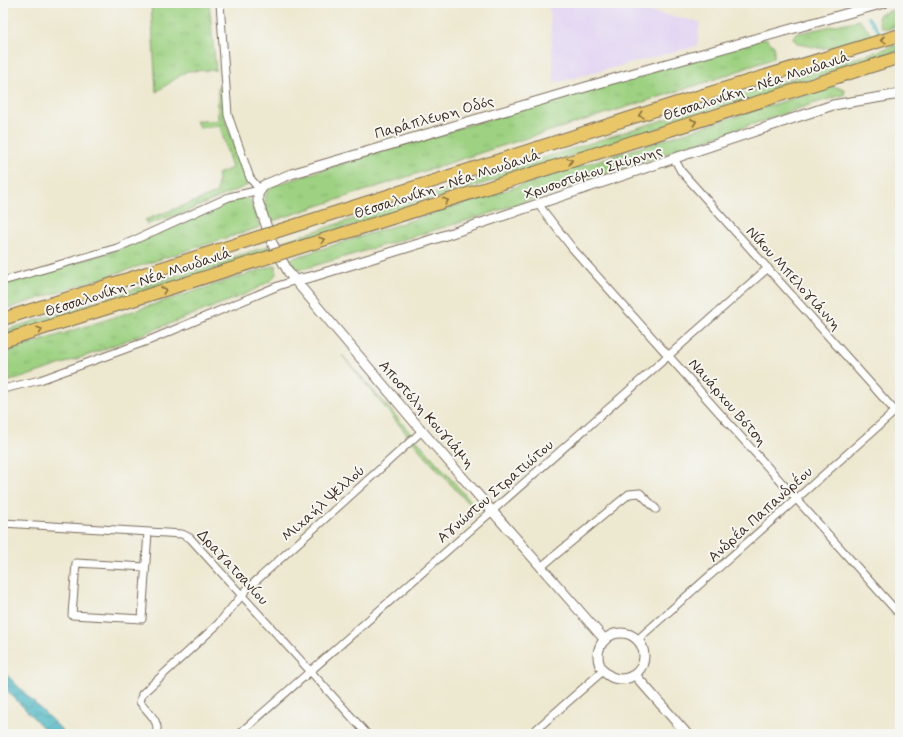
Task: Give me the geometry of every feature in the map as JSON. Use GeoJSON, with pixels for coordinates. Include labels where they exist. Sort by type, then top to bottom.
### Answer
{"type":"FeatureCollection","features":[{"type":"Feature","properties":{"kind":"highway","name":"Θεσσαλονίκη - Νέα Μουδανιά"},"geometry":{"type":"LineString","coordinates":[[3,319],[899,35]]}},
{"type":"Feature","properties":{"kind":"highway","name":"Θεσσαλονίκη - Νέα Μουδανιά"},"geometry":{"type":"LineString","coordinates":[[3,341],[900,57]]}},
{"type":"Feature","properties":{"kind":"street"},"geometry":{"type":"LineString","coordinates":[[220,3],[228,115],[250,178],[260,190]]}},
{"type":"Feature","properties":{"kind":"street","name":"Παράπλευρη Οδός"},"geometry":{"type":"LineString","coordinates":[[3,281],[117,248],[229,197],[245,192],[260,190],[264,185],[271,181],[291,174],[613,79],[884,3]]}},
{"type":"Feature","properties":{"kind":"street","name":"Χρυσοστόμου Σμύρνης"},"geometry":{"type":"LineString","coordinates":[[296,280],[312,277],[425,242],[675,160],[833,105],[900,94]]}},
{"type":"Feature","properties":{"kind":"street","name":"Νίκου Μπελογιάννη"},"geometry":{"type":"LineString","coordinates":[[675,160],[681,171],[898,409]]}},
{"type":"Feature","properties":{"kind":"street","name":"Αποστόλη Κουγιάμη"},"geometry":{"type":"LineString","coordinates":[[260,190],[258,201],[272,243],[296,280],[422,431],[605,640]]}},
{"type":"Feature","properties":{"kind":"street","name":"Ναυάρχου Βότση"},"geometry":{"type":"LineString","coordinates":[[538,204],[573,249],[900,615]]}},
{"type":"Feature","properties":{"kind":"street","name":"Αγνώστου Στρατιώτου"},"geometry":{"type":"LineString","coordinates":[[239,734],[768,268]]}},
{"type":"Feature","properties":{"kind":"street"},"geometry":{"type":"LineString","coordinates":[[310,298],[312,277]]}},
{"type":"Feature","properties":{"kind":"street"},"geometry":{"type":"LineString","coordinates":[[3,389],[40,380],[150,340],[278,286],[296,280]]}},
{"type":"Feature","properties":{"kind":"street","name":"Ανδρέα Παπανδρέου"},"geometry":{"type":"LineString","coordinates":[[637,640],[898,409]]}},
{"type":"Feature","properties":{"kind":"street","name":"Μιχαήλ Ψελλού"},"geometry":{"type":"LineString","coordinates":[[155,734],[158,730],[158,724],[140,702],[140,696],[218,624],[242,594],[422,431]]}},
{"type":"Feature","properties":{"kind":"street"},"geometry":{"type":"LineString","coordinates":[[541,568],[629,494],[640,493],[656,509]]}},
{"type":"Feature","properties":{"kind":"street","name":"Δραγατσανίου"},"geometry":{"type":"LineString","coordinates":[[3,523],[182,534],[190,538],[242,594],[366,734]]}},
{"type":"Feature","properties":{"kind":"street"},"geometry":{"type":"LineString","coordinates":[[145,567],[76,563],[72,615],[142,619],[148,532]]}},
{"type":"Feature","properties":{"kind":"street"},"geometry":{"type":"LineString","coordinates":[[618,633],[629,635],[637,640],[642,648],[644,661],[640,671],[630,678],[622,680],[612,677],[604,670],[598,657],[600,647],[605,640],[618,633]]}},
{"type":"Feature","properties":{"kind":"street"},"geometry":{"type":"LineString","coordinates":[[531,734],[604,670]]}},
{"type":"Feature","properties":{"kind":"street"},"geometry":{"type":"LineString","coordinates":[[635,675],[687,734]]}},
{"type":"Feature","properties":{"kind":"shaded area"},"geometry":{"type":"Polygon","coordinates":[[[549,3],[607,3],[700,22],[697,46],[554,83],[549,3]]]}},
{"type":"Feature","properties":{"kind":"green space"},"geometry":{"type":"Polygon","coordinates":[[[151,3],[209,3],[216,70],[187,71],[156,92],[151,3]]]}},
{"type":"Feature","properties":{"kind":"green space"},"geometry":{"type":"Polygon","coordinates":[[[900,8],[900,25],[888,29],[881,27],[878,19],[880,14],[900,8]]]}},
{"type":"Feature","properties":{"kind":"green space"},"geometry":{"type":"Polygon","coordinates":[[[859,20],[872,35],[823,49],[798,44],[793,38],[795,34],[859,20]]]}},
{"type":"Feature","properties":{"kind":"green space"},"geometry":{"type":"Polygon","coordinates":[[[766,38],[774,46],[774,58],[707,82],[492,149],[269,222],[265,199],[271,187],[364,156],[766,38]]]}},
{"type":"Feature","properties":{"kind":"green space"},"geometry":{"type":"Polygon","coordinates":[[[900,44],[900,50],[776,91],[3,336],[3,331],[900,44]]]}},
{"type":"Feature","properties":{"kind":"green space"},"geometry":{"type":"Polygon","coordinates":[[[831,86],[845,89],[844,95],[815,103],[485,215],[307,268],[294,269],[284,261],[831,86]]]}},
{"type":"Feature","properties":{"kind":"green space"},"geometry":{"type":"Polygon","coordinates":[[[218,87],[222,87],[224,117],[248,185],[183,213],[147,224],[145,220],[217,193],[218,174],[232,168],[220,126],[199,128],[196,120],[218,121],[218,87]]]}},
{"type":"Feature","properties":{"kind":"green space"},"geometry":{"type":"Polygon","coordinates":[[[240,198],[247,198],[251,202],[260,227],[3,310],[3,284],[114,251],[240,198]]]}},
{"type":"Feature","properties":{"kind":"green space"},"geometry":{"type":"Polygon","coordinates":[[[276,265],[276,274],[270,281],[246,294],[94,353],[18,379],[3,382],[3,353],[276,265]]]}},
{"type":"Feature","properties":{"kind":"green space"},"geometry":{"type":"Polygon","coordinates":[[[342,355],[480,512],[478,514],[423,454],[342,355]]]}},
{"type":"Feature","properties":{"kind":"water"},"geometry":{"type":"Polygon","coordinates":[[[3,671],[66,734],[49,734],[3,686],[3,671]]]}},
{"type":"Feature","properties":{"kind":"waterway"},"geometry":{"type":"LineString","coordinates":[[845,3],[857,7]]}},
{"type":"Feature","properties":{"kind":"waterway"},"geometry":{"type":"LineString","coordinates":[[868,17],[880,33]]}}]}
